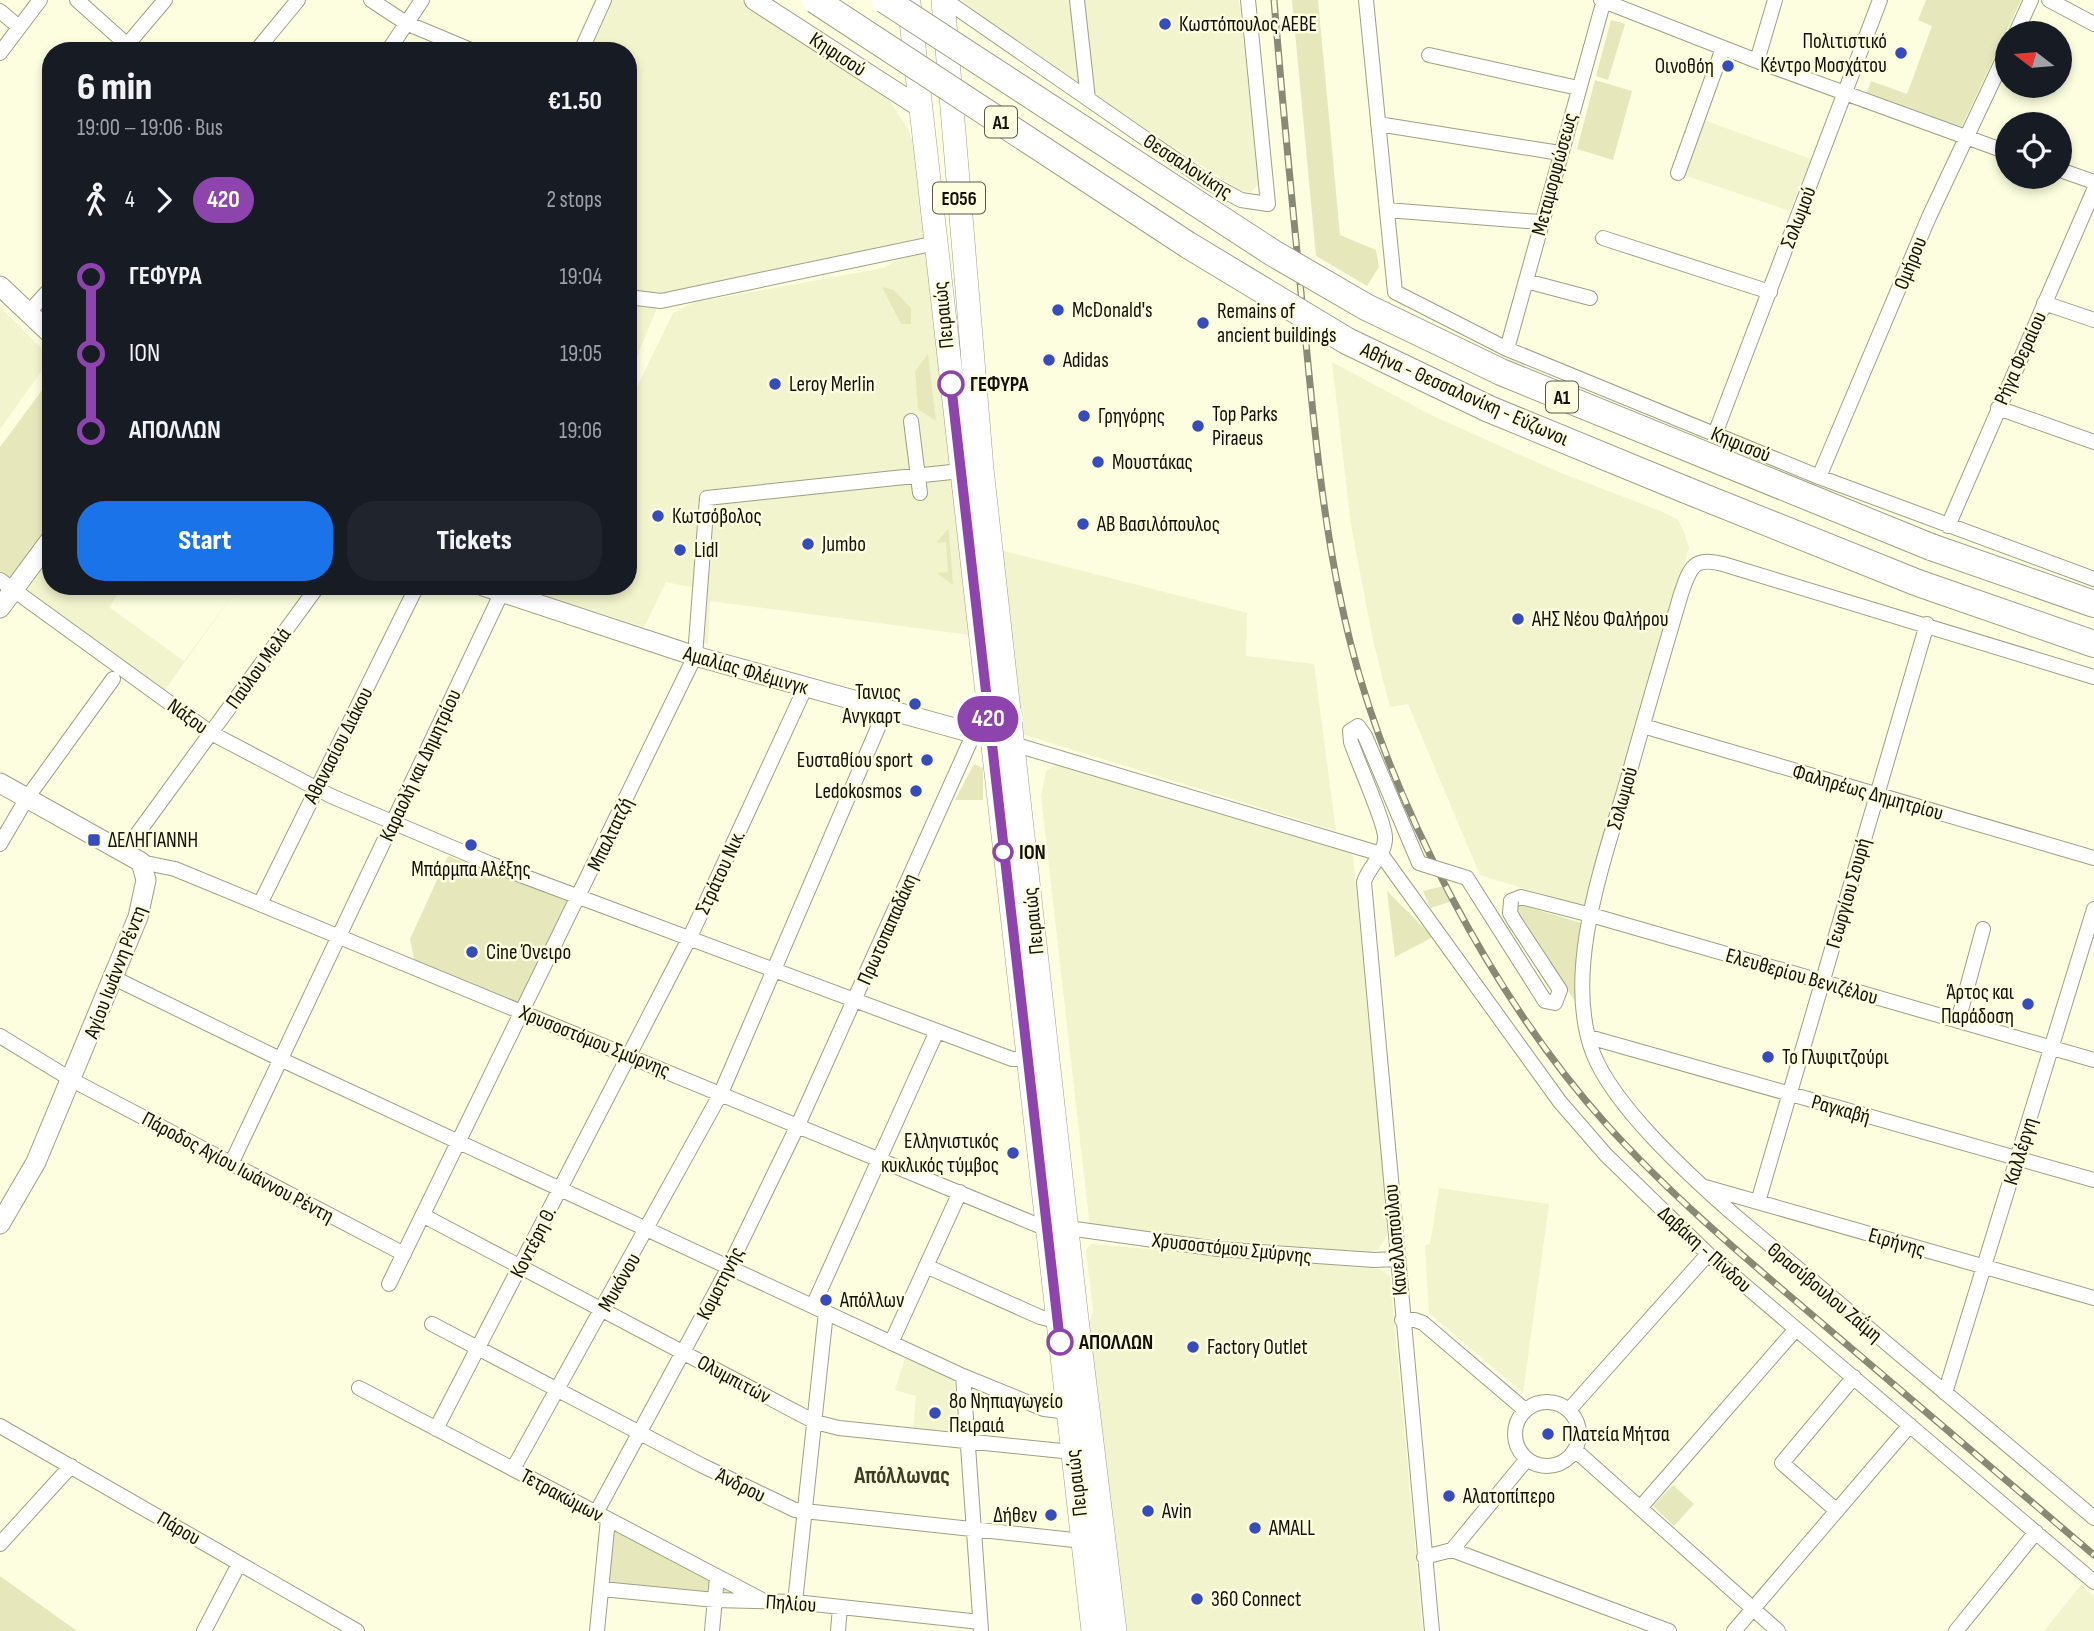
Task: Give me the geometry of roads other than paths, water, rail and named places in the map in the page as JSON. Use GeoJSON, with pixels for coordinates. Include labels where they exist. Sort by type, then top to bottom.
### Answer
{"type":"FeatureCollection","features":[{"type":"Feature","properties":{"kind":"highway","name":"Αθήνα - Θεσσαλονίκη - Εύζωνοι"},"geometry":{"type":"LineString","coordinates":[[815,0],[1244,280],[1381,359],[1489,409],[1847,554],[2094,644]]}},
{"type":"Feature","properties":{"kind":"highway","name":"Αθήνα - Θεσσαλονίκη - Εύζωνοι"},"geometry":{"type":"LineString","coordinates":[[885,0],[1262,247],[1366,307],[1501,372],[1931,547],[2094,604]]}},
{"type":"Feature","properties":{"kind":"main road","name":"Κηφισού"},"geometry":{"type":"LineString","coordinates":[[754,0],[921,108]]}},
{"type":"Feature","properties":{"kind":"main road","name":"Πειραιώς"},"geometry":{"type":"LineString","coordinates":[[909,0],[993,738],[1057,1229],[1115,1631]]}},
{"type":"Feature","properties":{"kind":"main road","name":"Πειραιώς"},"geometry":{"type":"LineString","coordinates":[[944,0],[982,469],[993,738],[1027,1059],[1057,1229],[1057,1321],[1093,1631]]}},
{"type":"Feature","properties":{"kind":"main road"},"geometry":{"type":"LineString","coordinates":[[0,285],[42,326]]}},
{"type":"Feature","properties":{"kind":"main road"},"geometry":{"type":"LineString","coordinates":[[0,608],[7,585],[42,548]]}},
{"type":"Feature","properties":{"kind":"main road","name":"Αμαλίας Φλέμινγκ"},"geometry":{"type":"LineString","coordinates":[[507,595],[695,656],[993,738]]}},
{"type":"Feature","properties":{"kind":"main road"},"geometry":{"type":"LineString","coordinates":[[0,783],[132,857]]}},
{"type":"Feature","properties":{"kind":"main road","name":"Αγίου Ιωάννη Ρέντη"},"geometry":{"type":"LineString","coordinates":[[2,1215],[36,1162],[143,903],[146,873],[132,857]]}},
{"type":"Feature","properties":{"kind":"street"},"geometry":{"type":"LineString","coordinates":[[0,53],[40,0]]}},
{"type":"Feature","properties":{"kind":"street"},"geometry":{"type":"LineString","coordinates":[[77,0],[124,42]]}},
{"type":"Feature","properties":{"kind":"street"},"geometry":{"type":"LineString","coordinates":[[135,42],[165,0]]}},
{"type":"Feature","properties":{"kind":"street"},"geometry":{"type":"LineString","coordinates":[[263,42],[298,0]]}},
{"type":"Feature","properties":{"kind":"street"},"geometry":{"type":"LineString","coordinates":[[371,0],[406,23],[451,42]]}},
{"type":"Feature","properties":{"kind":"street"},"geometry":{"type":"LineString","coordinates":[[394,42],[422,0]]}},
{"type":"Feature","properties":{"kind":"street"},"geometry":{"type":"LineString","coordinates":[[585,42],[604,0]]}},
{"type":"Feature","properties":{"kind":"street","name":"Θεσσαλονίκης"},"geometry":{"type":"LineString","coordinates":[[944,0],[1208,182],[1241,200],[1268,204],[1248,0]]}},
{"type":"Feature","properties":{"kind":"street"},"geometry":{"type":"LineString","coordinates":[[1077,0],[1087,99]]}},
{"type":"Feature","properties":{"kind":"street"},"geometry":{"type":"LineString","coordinates":[[1366,0],[1387,210],[1541,222]]}},
{"type":"Feature","properties":{"kind":"street"},"geometry":{"type":"LineString","coordinates":[[1603,0],[1757,61],[1995,148]]}},
{"type":"Feature","properties":{"kind":"street","name":"Μεταμορφώσεως"},"geometry":{"type":"LineString","coordinates":[[1507,349],[1603,0]]}},
{"type":"Feature","properties":{"kind":"street"},"geometry":{"type":"LineString","coordinates":[[1757,61],[1775,0]]}},
{"type":"Feature","properties":{"kind":"street","name":"Σολωμού"},"geometry":{"type":"LineString","coordinates":[[1715,434],[1880,0]]}},
{"type":"Feature","properties":{"kind":"street"},"geometry":{"type":"LineString","coordinates":[[2021,21],[2031,0]]}},
{"type":"Feature","properties":{"kind":"street"},"geometry":{"type":"LineString","coordinates":[[2049,0],[2094,24]]}},
{"type":"Feature","properties":{"kind":"street"},"geometry":{"type":"LineString","coordinates":[[0,11],[19,27]]}},
{"type":"Feature","properties":{"kind":"street"},"geometry":{"type":"LineString","coordinates":[[1678,173],[1723,48]]}},
{"type":"Feature","properties":{"kind":"street"},"geometry":{"type":"LineString","coordinates":[[1429,55],[1578,88]]}},
{"type":"Feature","properties":{"kind":"street","name":"Ομήρου"},"geometry":{"type":"LineString","coordinates":[[1819,477],[1995,76]]}},
{"type":"Feature","properties":{"kind":"street"},"geometry":{"type":"LineString","coordinates":[[1378,124],[1560,153]]}},
{"type":"Feature","properties":{"kind":"street"},"geometry":{"type":"LineString","coordinates":[[2072,174],[2094,182]]}},
{"type":"Feature","properties":{"kind":"street","name":"Ρήγα Φεραίου"},"geometry":{"type":"LineString","coordinates":[[1948,526],[2094,190]]}},
{"type":"Feature","properties":{"kind":"street","name":"Κηφισού"},"geometry":{"type":"LineString","coordinates":[[1387,210],[1395,292],[1507,349],[1819,477],[2094,579]]}},
{"type":"Feature","properties":{"kind":"street"},"geometry":{"type":"LineString","coordinates":[[1603,238],[1770,292]]}},
{"type":"Feature","properties":{"kind":"street"},"geometry":{"type":"LineString","coordinates":[[637,298],[662,301],[936,243]]}},
{"type":"Feature","properties":{"kind":"street"},"geometry":{"type":"LineString","coordinates":[[1526,281],[1590,298]]}},
{"type":"Feature","properties":{"kind":"street"},"geometry":{"type":"LineString","coordinates":[[28,313],[42,298]]}},
{"type":"Feature","properties":{"kind":"street"},"geometry":{"type":"LineString","coordinates":[[2044,303],[2094,320]]}},
{"type":"Feature","properties":{"kind":"street"},"geometry":{"type":"LineString","coordinates":[[1998,408],[2094,443]]}},
{"type":"Feature","properties":{"kind":"street"},"geometry":{"type":"LineString","coordinates":[[911,421],[920,494]]}},
{"type":"Feature","properties":{"kind":"street"},"geometry":{"type":"LineString","coordinates":[[695,656],[707,499],[961,471]]}},
{"type":"Feature","properties":{"kind":"street","name":"Σολωμού"},"geometry":{"type":"LineString","coordinates":[[1589,1037],[1584,970],[1591,915],[1681,594],[1694,565],[1704,561],[1723,564],[1927,624]]}},
{"type":"Feature","properties":{"kind":"street","name":"Νάξου"},"geometry":{"type":"LineString","coordinates":[[7,585],[211,733],[315,788],[392,824],[1012,1059],[1027,1059]]}},
{"type":"Feature","properties":{"kind":"street","name":"Παύλου Μελά"},"geometry":{"type":"LineString","coordinates":[[132,857],[211,733],[311,595]]}},
{"type":"Feature","properties":{"kind":"street","name":"Αθανασίου Διάκου"},"geometry":{"type":"LineString","coordinates":[[260,904],[412,595]]}},
{"type":"Feature","properties":{"kind":"street","name":"Καραολή και Δημητρίου"},"geometry":{"type":"LineString","coordinates":[[231,1164],[392,824],[490,595]]}},
{"type":"Feature","properties":{"kind":"street"},"geometry":{"type":"LineString","coordinates":[[1927,624],[2094,677]]}},
{"type":"Feature","properties":{"kind":"street","name":"Γεωργίου Σουρή"},"geometry":{"type":"LineString","coordinates":[[1758,1202],[1927,624]]}},
{"type":"Feature","properties":{"kind":"street","name":"Μπαλτατζή"},"geometry":{"type":"LineString","coordinates":[[389,1284],[461,1142],[695,656]]}},
{"type":"Feature","properties":{"kind":"street"},"geometry":{"type":"LineString","coordinates":[[0,844],[27,798],[113,679]]}},
{"type":"Feature","properties":{"kind":"street","name":"Στράτου Νικ."},"geometry":{"type":"LineString","coordinates":[[630,1055],[690,937],[806,686]]}},
{"type":"Feature","properties":{"kind":"street","name":"Μυκόνου"},"geometry":{"type":"LineString","coordinates":[[513,1469],[648,1230],[721,1093],[886,709]]}},
{"type":"Feature","properties":{"kind":"street","name":"Ελευθερίου Βενιζέλου"},"geometry":{"type":"LineString","coordinates":[[1381,854],[1385,837],[1351,742],[1350,731],[1354,726],[1363,731],[1419,863],[1467,878],[1545,1002],[1555,1003],[1560,990],[1510,913],[1511,901],[1521,897],[2094,1060]]}},
{"type":"Feature","properties":{"kind":"street","name":"Φαληρέως Δημητρίου"},"geometry":{"type":"LineString","coordinates":[[1643,726],[2094,858]]}},
{"type":"Feature","properties":{"kind":"street"},"geometry":{"type":"LineString","coordinates":[[993,738],[1381,854]]}},
{"type":"Feature","properties":{"kind":"street","name":"Πρωτοπαπαδάκη"},"geometry":{"type":"LineString","coordinates":[[798,1125],[855,999],[993,738]]}},
{"type":"Feature","properties":{"kind":"street","name":"Δαβάκη - Πίνδου"},"geometry":{"type":"LineString","coordinates":[[1381,854],[1560,1102],[1606,1155],[1708,1254],[2094,1582]]}},
{"type":"Feature","properties":{"kind":"street","name":"Κανελλοπούλου"},"geometry":{"type":"LineString","coordinates":[[1381,854],[1368,869],[1364,881],[1432,1631]]}},
{"type":"Feature","properties":{"kind":"street","name":"Χρυσοστόμου Σμύρνης"},"geometry":{"type":"LineString","coordinates":[[132,857],[175,869],[960,1192],[1057,1229],[1218,1249],[1374,1261],[1397,1259]]}},
{"type":"Feature","properties":{"kind":"street","name":"Καλλέργη"},"geometry":{"type":"LineString","coordinates":[[1945,1393],[2094,909]]}},
{"type":"Feature","properties":{"kind":"street"},"geometry":{"type":"LineString","coordinates":[[1958,1021],[1983,929]]}},
{"type":"Feature","properties":{"kind":"street"},"geometry":{"type":"LineString","coordinates":[[114,978],[280,1059],[963,1376],[1044,1409],[1068,1412]]}},
{"type":"Feature","properties":{"kind":"street"},"geometry":{"type":"LineString","coordinates":[[795,1602],[815,1422],[819,1309],[937,1031]]}},
{"type":"Feature","properties":{"kind":"street","name":"Πάροδος Αγίου Ιωάννου Ρέντη"},"geometry":{"type":"LineString","coordinates":[[0,1036],[72,1080],[404,1254]]}},
{"type":"Feature","properties":{"kind":"street","name":"Ραγκαβή"},"geometry":{"type":"LineString","coordinates":[[1589,1037],[2094,1180]]}},
{"type":"Feature","properties":{"kind":"street","name":"Θρασύβουλου Ζαΐμη"},"geometry":{"type":"LineString","coordinates":[[1589,1037],[1597,1062],[1615,1090],[1701,1186],[2094,1518]]}},
{"type":"Feature","properties":{"kind":"street","name":"Κοντέρη Θ."},"geometry":{"type":"LineString","coordinates":[[436,1429],[630,1055]]}},
{"type":"Feature","properties":{"kind":"street","name":"Κομοτηνής"},"geometry":{"type":"LineString","coordinates":[[597,1631],[602,1589],[602,1516],[640,1432],[729,1267],[798,1125]]}},
{"type":"Feature","properties":{"kind":"street","name":"Ειρήνης"},"geometry":{"type":"LineString","coordinates":[[1701,1186],[2094,1298]]}},
{"type":"Feature","properties":{"kind":"street"},"geometry":{"type":"LineString","coordinates":[[891,1343],[960,1192]]}},
{"type":"Feature","properties":{"kind":"street","name":"Ολυμπιτών"},"geometry":{"type":"LineString","coordinates":[[424,1216],[815,1422],[839,1428],[967,1443],[1072,1452]]}},
{"type":"Feature","properties":{"kind":"street"},"geometry":{"type":"LineString","coordinates":[[1569,1410],[1708,1254]]}},
{"type":"Feature","properties":{"kind":"street"},"geometry":{"type":"LineString","coordinates":[[926,1266],[1041,1317],[1057,1321]]}},
{"type":"Feature","properties":{"kind":"street"},"geometry":{"type":"LineString","coordinates":[[1402,1320],[1423,1323],[1525,1410]]}},
{"type":"Feature","properties":{"kind":"street","name":"Άνδρου"},"geometry":{"type":"LineString","coordinates":[[432,1324],[767,1498],[804,1512],[1083,1541]]}},
{"type":"Feature","properties":{"kind":"street"},"geometry":{"type":"LineString","coordinates":[[1640,1508],[1796,1329]]}},
{"type":"Feature","properties":{"kind":"street"},"geometry":{"type":"LineString","coordinates":[[963,1376],[981,1626]]}},
{"type":"Feature","properties":{"kind":"street"},"geometry":{"type":"LineString","coordinates":[[1837,1511],[1782,1463],[1854,1377]]}},
{"type":"Feature","properties":{"kind":"street","name":"Τετρακώμων"},"geometry":{"type":"LineString","coordinates":[[359,1388],[764,1601]]}},
{"type":"Feature","properties":{"kind":"street"},"geometry":{"type":"LineString","coordinates":[[1545,1402],[1558,1404],[1569,1410],[1579,1431],[1575,1450],[1563,1462],[1551,1466],[1538,1465],[1527,1459],[1517,1447],[1515,1435],[1516,1424],[1525,1410],[1545,1402]]}},
{"type":"Feature","properties":{"kind":"street"},"geometry":{"type":"LineString","coordinates":[[1734,1631],[1910,1425]]}},
{"type":"Feature","properties":{"kind":"street","name":"Πάρου"},"geometry":{"type":"LineString","coordinates":[[0,1426],[357,1631]]}},
{"type":"Feature","properties":{"kind":"street"},"geometry":{"type":"LineString","coordinates":[[1575,1450],[1778,1631]]}},
{"type":"Feature","properties":{"kind":"street"},"geometry":{"type":"LineString","coordinates":[[1424,1558],[1452,1550],[1527,1459]]}},
{"type":"Feature","properties":{"kind":"street"},"geometry":{"type":"LineString","coordinates":[[0,1544],[71,1466]]}},
{"type":"Feature","properties":{"kind":"street"},"geometry":{"type":"LineString","coordinates":[[1956,1631],[2036,1532]]}},
{"type":"Feature","properties":{"kind":"street"},"geometry":{"type":"LineString","coordinates":[[1452,1550],[1669,1631]]}},
{"type":"Feature","properties":{"kind":"street"},"geometry":{"type":"LineString","coordinates":[[204,1631],[239,1564]]}},
{"type":"Feature","properties":{"kind":"street"},"geometry":{"type":"LineString","coordinates":[[712,1631],[717,1577]]}},
{"type":"Feature","properties":{"kind":"street","name":"Πηλίου"},"geometry":{"type":"LineString","coordinates":[[602,1589],[715,1600],[840,1606],[981,1626]]}},
{"type":"Feature","properties":{"kind":"street"},"geometry":{"type":"LineString","coordinates":[[838,1631],[840,1606]]}},
{"type":"Feature","properties":{"kind":"railway"},"geometry":{"type":"LineString","coordinates":[[1274,0],[1313,411],[1334,568],[1351,645],[1369,707],[1420,835],[1452,899],[1526,1020],[1566,1075],[1632,1152],[1740,1254],[2094,1555]]}},
{"type":"Feature","properties":{"kind":"place","name":"Κωστόπουλος ΑΕΒΕ"},"geometry":{"type":"Point","coordinates":[1165,24]}},
{"type":"Feature","properties":{"kind":"place","name":"Πολιτιστικό Κέντρο Μοσχάτου"},"geometry":{"type":"Point","coordinates":[1901,53]}},
{"type":"Feature","properties":{"kind":"place","name":"Οινοθόη"},"geometry":{"type":"Point","coordinates":[1728,66]}},
{"type":"Feature","properties":{"kind":"place","name":"McDonald's"},"geometry":{"type":"Point","coordinates":[1058,310]}},
{"type":"Feature","properties":{"kind":"place","name":"Remains of ancient buildings"},"geometry":{"type":"Point","coordinates":[1203,323]}},
{"type":"Feature","properties":{"kind":"place","name":"Adidas"},"geometry":{"type":"Point","coordinates":[1049,360]}},
{"type":"Feature","properties":{"kind":"place","name":"Leroy Merlin"},"geometry":{"type":"Point","coordinates":[775,384]}},
{"type":"Feature","properties":{"kind":"place","name":"ΓΕΦΥΡΑ"},"geometry":{"type":"Point","coordinates":[951,384]}},
{"type":"Feature","properties":{"kind":"place","name":"Γρηγόρης"},"geometry":{"type":"Point","coordinates":[1084,416]}},
{"type":"Feature","properties":{"kind":"place","name":"Top Parks Piraeus"},"geometry":{"type":"Point","coordinates":[1198,426]}},
{"type":"Feature","properties":{"kind":"place","name":"Μουστάκας"},"geometry":{"type":"Point","coordinates":[1098,462]}},
{"type":"Feature","properties":{"kind":"place","name":"Κωτσόβολος"},"geometry":{"type":"Point","coordinates":[658,516]}},
{"type":"Feature","properties":{"kind":"place","name":"ΑΒ Βασιλόπουλος"},"geometry":{"type":"Point","coordinates":[1083,524]}},
{"type":"Feature","properties":{"kind":"place","name":"Jumbo"},"geometry":{"type":"Point","coordinates":[808,544]}},
{"type":"Feature","properties":{"kind":"place","name":"Lidl"},"geometry":{"type":"Point","coordinates":[680,550]}},
{"type":"Feature","properties":{"kind":"place","name":"ΑΗΣ Νέου Φαλήρου"},"geometry":{"type":"Point","coordinates":[1518,619]}},
{"type":"Feature","properties":{"kind":"place","name":"Τανιος Ανγκαρτ"},"geometry":{"type":"Point","coordinates":[915,704]}},
{"type":"Feature","properties":{"kind":"place","name":"Ευσταθίου sport"},"geometry":{"type":"Point","coordinates":[927,760]}},
{"type":"Feature","properties":{"kind":"place","name":"Ledokosmos"},"geometry":{"type":"Point","coordinates":[916,791]}},
{"type":"Feature","properties":{"kind":"place","name":"ΔΕΛΗΓΙΑΝΝΗ"},"geometry":{"type":"Point","coordinates":[94,840]}},
{"type":"Feature","properties":{"kind":"place","name":"Μπάρμπα Αλέξης"},"geometry":{"type":"Point","coordinates":[471,845]}},
{"type":"Feature","properties":{"kind":"place","name":"ΙΟΝ"},"geometry":{"type":"Point","coordinates":[1003,852]}},
{"type":"Feature","properties":{"kind":"place","name":"Cine Όνειρο"},"geometry":{"type":"Point","coordinates":[472,952]}},
{"type":"Feature","properties":{"kind":"place","name":"Άρτος και Παράδοση"},"geometry":{"type":"Point","coordinates":[2028,1004]}},
{"type":"Feature","properties":{"kind":"place","name":"Το Γλυφιτζούρι"},"geometry":{"type":"Point","coordinates":[1768,1057]}},
{"type":"Feature","properties":{"kind":"place","name":"Ελληνιστικός κυκλικός τύμβος"},"geometry":{"type":"Point","coordinates":[1013,1153]}},
{"type":"Feature","properties":{"kind":"place","name":"Απόλλων"},"geometry":{"type":"Point","coordinates":[826,1300]}},
{"type":"Feature","properties":{"kind":"place","name":"ΑΠΟΛΛΩΝ"},"geometry":{"type":"Point","coordinates":[1060,1342]}},
{"type":"Feature","properties":{"kind":"place","name":"Factory Outlet"},"geometry":{"type":"Point","coordinates":[1193,1347]}},
{"type":"Feature","properties":{"kind":"place","name":"8ο Νηπιαγωγείο Πειραιά"},"geometry":{"type":"Point","coordinates":[935,1413]}},
{"type":"Feature","properties":{"kind":"place","name":"Πλατεία Μήτσα"},"geometry":{"type":"Point","coordinates":[1548,1434]}},
{"type":"Feature","properties":{"kind":"place","name":"Αλατοπίπερο"},"geometry":{"type":"Point","coordinates":[1449,1496]}},
{"type":"Feature","properties":{"kind":"place","name":"Avin"},"geometry":{"type":"Point","coordinates":[1148,1511]}},
{"type":"Feature","properties":{"kind":"place","name":"Δήθεν"},"geometry":{"type":"Point","coordinates":[1051,1515]}},
{"type":"Feature","properties":{"kind":"place","name":"AMALL"},"geometry":{"type":"Point","coordinates":[1255,1528]}},
{"type":"Feature","properties":{"kind":"place","name":"360 Connect"},"geometry":{"type":"Point","coordinates":[1197,1599]}},
{"type":"Feature","properties":{"kind":"district","name":"Απόλλωνας"},"geometry":{"type":"Point","coordinates":[902,1475]}}]}
